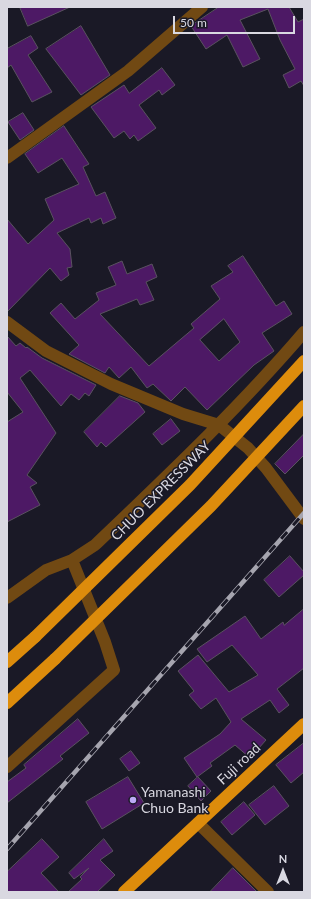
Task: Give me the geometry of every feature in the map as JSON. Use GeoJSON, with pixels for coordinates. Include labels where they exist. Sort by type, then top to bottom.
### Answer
{"type":"FeatureCollection","features":[{"type":"Feature","properties":{"kind":"highway","name":"CHUO EXPRESSWAY"},"geometry":{"type":"LineString","coordinates":[[7,662],[35,637],[190,485],[304,362]]}},
{"type":"Feature","properties":{"kind":"highway"},"geometry":{"type":"LineString","coordinates":[[7,702],[55,660],[211,506],[304,406]]}},
{"type":"Feature","properties":{"kind":"highway","name":"Fuji road"},"geometry":{"type":"LineString","coordinates":[[124,892],[304,724]]}},
{"type":"Feature","properties":{"kind":"street"},"geometry":{"type":"LineString","coordinates":[[7,158],[128,71],[202,7]]}},
{"type":"Feature","properties":{"kind":"street"},"geometry":{"type":"LineString","coordinates":[[7,322],[46,351],[111,384],[183,414],[219,425],[248,448],[266,468],[304,519]]}},
{"type":"Feature","properties":{"kind":"street"},"geometry":{"type":"LineString","coordinates":[[7,598],[46,570],[72,560],[95,545],[219,425],[274,367],[304,332]]}},
{"type":"Feature","properties":{"kind":"street"},"geometry":{"type":"LineString","coordinates":[[7,767],[114,670],[105,642],[72,560]]}},
{"type":"Feature","properties":{"kind":"street"},"geometry":{"type":"LineString","coordinates":[[198,823],[268,892]]}},
{"type":"Feature","properties":{"kind":"building"},"geometry":{"type":"Polygon","coordinates":[[[20,7],[70,7],[28,26],[20,7]]]}},
{"type":"Feature","properties":{"kind":"building"},"geometry":{"type":"Polygon","coordinates":[[[219,7],[289,7],[298,22],[304,19],[304,86],[301,81],[289,88],[283,75],[295,69],[280,40],[268,9],[240,20],[260,59],[243,67],[227,35],[206,49],[191,26],[219,7]]]}},
{"type":"Feature","properties":{"kind":"building"},"geometry":{"type":"Polygon","coordinates":[[[81,26],[110,75],[81,95],[46,49],[81,26]]]}},
{"type":"Feature","properties":{"kind":"building"},"geometry":{"type":"Polygon","coordinates":[[[31,36],[38,48],[28,55],[52,92],[32,102],[11,65],[7,68],[7,49],[31,36]]]}},
{"type":"Feature","properties":{"kind":"building"},"geometry":{"type":"Polygon","coordinates":[[[162,68],[175,85],[162,95],[159,90],[139,105],[156,128],[138,141],[134,135],[130,139],[124,131],[114,138],[91,107],[124,85],[129,93],[162,68]]]}},
{"type":"Feature","properties":{"kind":"building"},"geometry":{"type":"Polygon","coordinates":[[[23,113],[34,130],[20,140],[8,122],[23,113]]]}},
{"type":"Feature","properties":{"kind":"building"},"geometry":{"type":"Polygon","coordinates":[[[64,126],[89,164],[83,167],[96,196],[105,192],[116,218],[103,224],[101,218],[91,223],[89,218],[57,233],[70,249],[72,267],[67,268],[69,275],[61,281],[50,268],[7,312],[7,219],[28,244],[54,220],[45,199],[79,184],[62,158],[38,173],[25,154],[64,126]]]}},
{"type":"Feature","properties":{"kind":"building"},"geometry":{"type":"Polygon","coordinates":[[[243,256],[276,306],[284,301],[292,314],[262,333],[274,351],[254,365],[207,410],[185,387],[171,401],[153,384],[147,388],[131,367],[119,378],[109,367],[105,373],[69,354],[79,345],[50,313],[61,303],[75,319],[99,300],[96,293],[116,285],[108,267],[122,261],[127,274],[152,264],[157,277],[146,282],[154,300],[140,305],[137,299],[100,314],[149,366],[194,328],[191,324],[220,299],[211,286],[233,272],[228,266],[243,256]],[[224,319],[200,340],[219,361],[240,342],[224,319]]]}},
{"type":"Feature","properties":{"kind":"building"},"geometry":{"type":"Polygon","coordinates":[[[7,336],[16,346],[20,343],[42,358],[96,385],[89,396],[85,393],[79,400],[71,394],[61,406],[30,370],[20,378],[56,433],[27,475],[37,483],[30,487],[40,505],[7,522],[7,422],[23,412],[7,392],[7,336]]]}},
{"type":"Feature","properties":{"kind":"building"},"geometry":{"type":"Polygon","coordinates":[[[120,396],[138,403],[145,412],[106,447],[101,442],[97,447],[84,432],[120,396]]]}},
{"type":"Feature","properties":{"kind":"building"},"geometry":{"type":"Polygon","coordinates":[[[171,419],[180,431],[162,445],[153,434],[171,419]]]}},
{"type":"Feature","properties":{"kind":"building"},"geometry":{"type":"Polygon","coordinates":[[[304,434],[304,455],[285,474],[275,464],[304,434]]]}},
{"type":"Feature","properties":{"kind":"building"},"geometry":{"type":"Polygon","coordinates":[[[290,556],[304,572],[304,575],[279,597],[264,580],[290,556]]]}},
{"type":"Feature","properties":{"kind":"building"},"geometry":{"type":"Polygon","coordinates":[[[304,609],[304,668],[277,689],[289,705],[279,713],[270,700],[241,719],[266,740],[250,758],[235,745],[210,763],[212,766],[197,777],[184,758],[220,734],[231,722],[216,698],[201,709],[189,695],[194,691],[178,671],[198,655],[229,692],[258,675],[232,645],[207,662],[197,649],[245,616],[261,639],[283,622],[284,625],[304,609]]]}},
{"type":"Feature","properties":{"kind":"building"},"geometry":{"type":"Polygon","coordinates":[[[78,719],[89,733],[60,756],[63,759],[7,803],[7,782],[26,768],[24,765],[78,719]]]}},
{"type":"Feature","properties":{"kind":"building"},"geometry":{"type":"Polygon","coordinates":[[[304,743],[304,772],[291,783],[276,765],[304,743]]]}},
{"type":"Feature","properties":{"kind":"building"},"geometry":{"type":"Polygon","coordinates":[[[131,751],[140,763],[129,771],[120,759],[131,751]]]}},
{"type":"Feature","properties":{"kind":"building"},"geometry":{"type":"Polygon","coordinates":[[[128,777],[144,803],[102,829],[86,802],[128,777]]]}},
{"type":"Feature","properties":{"kind":"building"},"geometry":{"type":"Polygon","coordinates":[[[198,777],[211,791],[201,801],[188,786],[198,777]]]}},
{"type":"Feature","properties":{"kind":"building"},"geometry":{"type":"Polygon","coordinates":[[[274,786],[289,806],[265,825],[249,805],[274,786]]]}},
{"type":"Feature","properties":{"kind":"building"},"geometry":{"type":"Polygon","coordinates":[[[244,802],[255,815],[232,835],[221,822],[244,802]]]}},
{"type":"Feature","properties":{"kind":"building"},"geometry":{"type":"Polygon","coordinates":[[[42,839],[59,857],[41,873],[59,892],[7,892],[7,872],[42,839]]]}},
{"type":"Feature","properties":{"kind":"building"},"geometry":{"type":"Polygon","coordinates":[[[104,839],[113,851],[100,860],[115,875],[97,892],[68,892],[82,879],[80,877],[89,868],[74,879],[69,873],[104,839]]]}},
{"type":"Feature","properties":{"kind":"building"},"geometry":{"type":"Polygon","coordinates":[[[233,868],[257,892],[210,892],[233,868]]]}},
{"type":"Feature","properties":{"kind":"railway"},"geometry":{"type":"LineString","coordinates":[[7,849],[304,513]]}},
{"type":"Feature","properties":{"kind":"place","name":"Yamanashi Chuo Bank"},"geometry":{"type":"Point","coordinates":[133,800]}}]}
